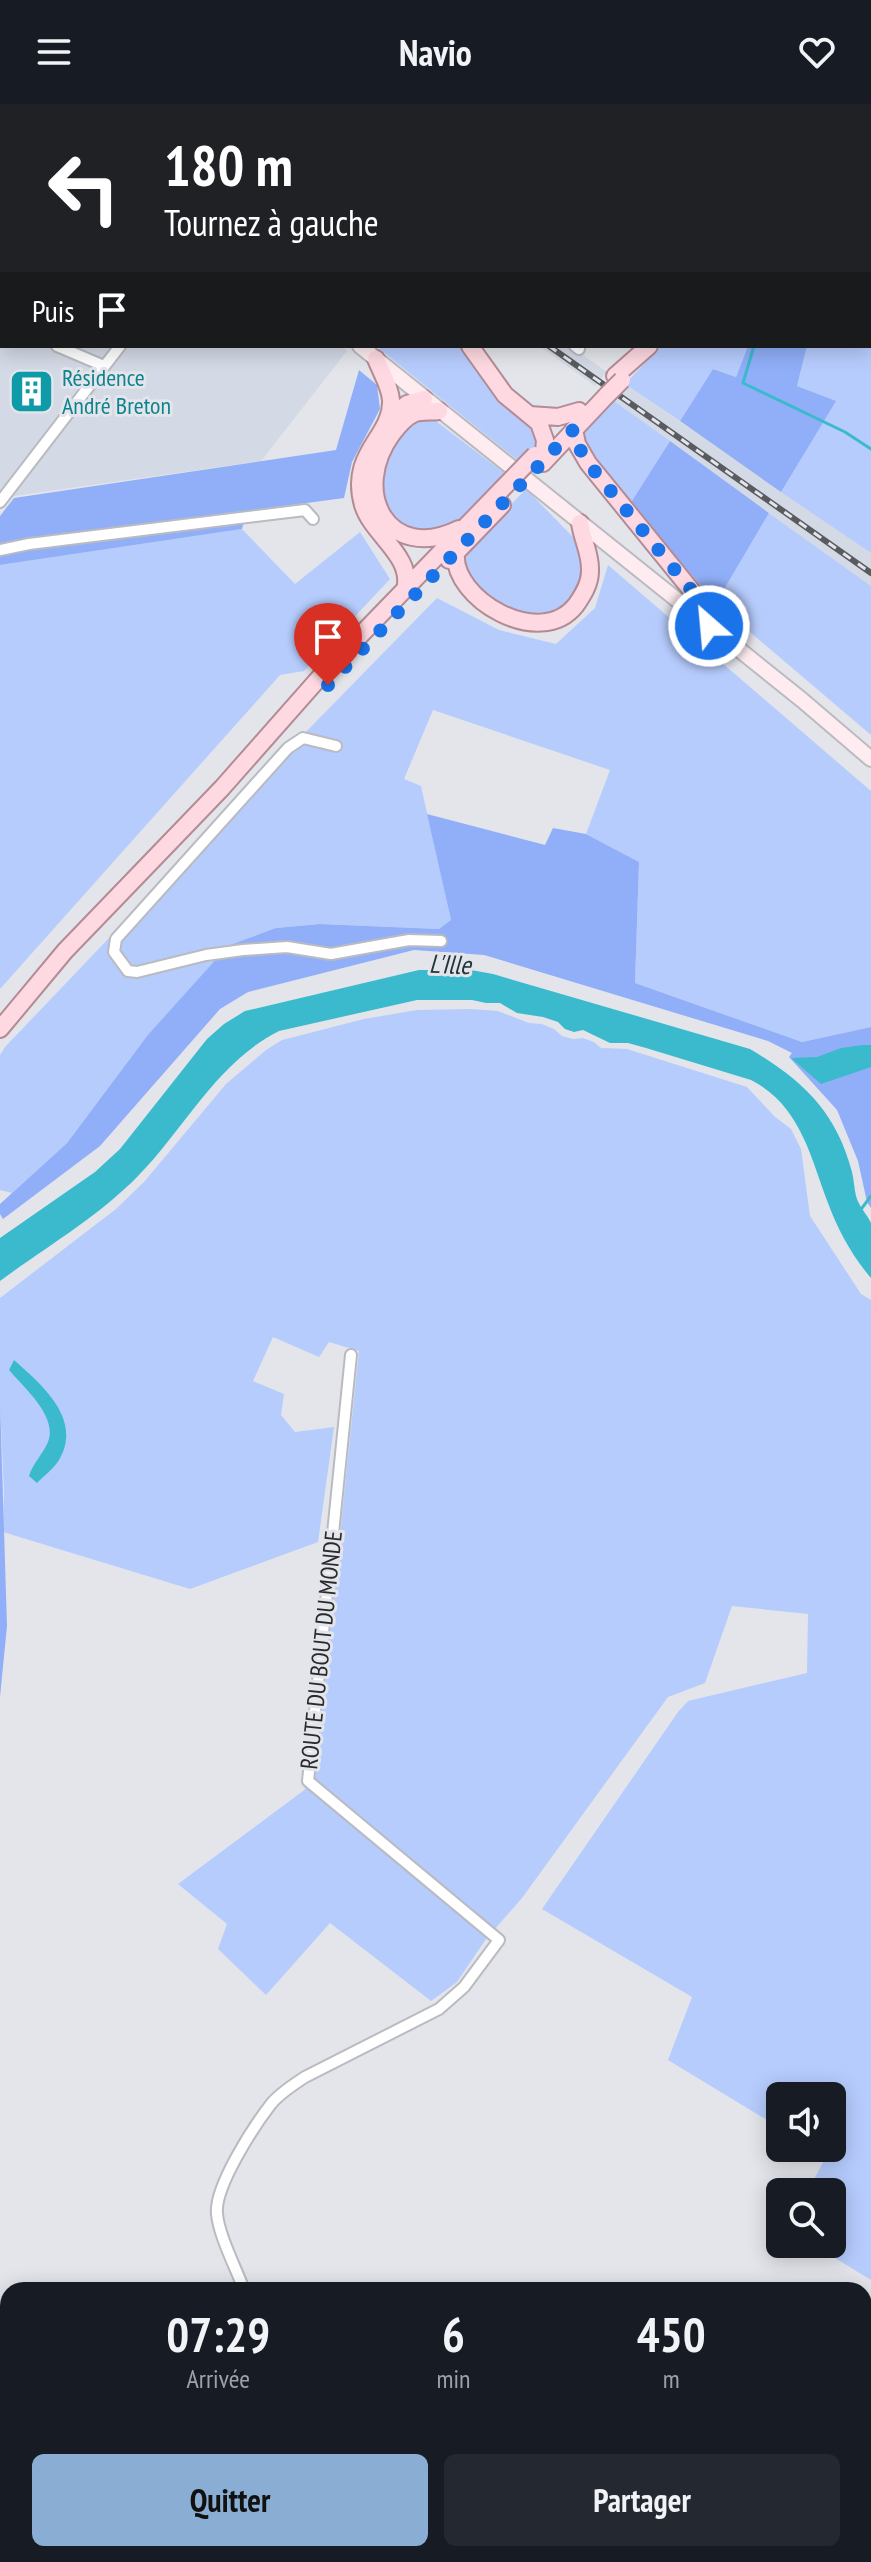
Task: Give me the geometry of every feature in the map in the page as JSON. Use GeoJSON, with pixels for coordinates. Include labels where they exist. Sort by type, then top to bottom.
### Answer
{"type":"FeatureCollection","features":[{"type":"Feature","properties":{"kind":"main road"},"geometry":{"type":"LineString","coordinates":[[362,348],[871,759]]}},
{"type":"Feature","properties":{"kind":"main road"},"geometry":{"type":"LineString","coordinates":[[471,348],[505,395],[541,427],[541,455]]}},
{"type":"Feature","properties":{"kind":"main road"},"geometry":{"type":"LineString","coordinates":[[541,455],[574,429],[647,348]]}},
{"type":"Feature","properties":{"kind":"main road"},"geometry":{"type":"LineString","coordinates":[[376,359],[390,394],[390,409],[364,461],[360,491],[364,510],[403,564],[408,594]]}},
{"type":"Feature","properties":{"kind":"main road"},"geometry":{"type":"LineString","coordinates":[[0,1029],[65,951],[222,788],[270,731],[408,594],[456,553],[579,411],[604,393]]}},
{"type":"Feature","properties":{"kind":"main road"},"geometry":{"type":"LineString","coordinates":[[387,420],[407,404],[424,399]]}},
{"type":"Feature","properties":{"kind":"main road"},"geometry":{"type":"LineString","coordinates":[[426,568],[423,553],[411,536],[392,525],[381,512],[373,494],[373,475],[388,439],[403,421],[417,412],[439,411]]}},
{"type":"Feature","properties":{"kind":"main road"},"geometry":{"type":"LineString","coordinates":[[530,415],[563,416],[579,411]]}},
{"type":"Feature","properties":{"kind":"main road"},"geometry":{"type":"LineString","coordinates":[[574,429],[577,444],[588,463],[709,612],[709,626]]}},
{"type":"Feature","properties":{"kind":"main road"},"geometry":{"type":"LineString","coordinates":[[408,594],[426,568],[467,524],[505,494]]}},
{"type":"Feature","properties":{"kind":"main road"},"geometry":{"type":"LineString","coordinates":[[456,553],[461,578],[494,609],[514,620],[550,622],[572,610],[589,581],[589,559],[580,523]]}},
{"type":"Feature","properties":{"kind":"main road"},"geometry":{"type":"LineString","coordinates":[[411,536],[440,537],[467,524]]}},
{"type":"Feature","properties":{"kind":"street"},"geometry":{"type":"LineString","coordinates":[[62,348],[104,366]]}},
{"type":"Feature","properties":{"kind":"street"},"geometry":{"type":"LineString","coordinates":[[0,502],[118,348]]}},
{"type":"Feature","properties":{"kind":"street"},"geometry":{"type":"LineString","coordinates":[[0,550],[305,510],[313,519]]}},
{"type":"Feature","properties":{"kind":"street"},"geometry":{"type":"LineString","coordinates":[[336,746],[303,738],[288,748],[116,939],[114,952],[128,971],[137,972],[206,955],[243,950],[287,947],[331,954],[409,940],[441,941]]}},
{"type":"Feature","properties":{"kind":"street","name":"ROUTE DU BOUT DU MONDE"},"geometry":{"type":"LineString","coordinates":[[241,2282],[217,2216],[217,2198],[226,2175],[271,2104],[286,2089],[305,2077],[439,2009],[464,1987],[499,1940],[308,1781],[351,1355]]}},
{"type":"Feature","properties":{"kind":"shaded area"},"geometry":{"type":"Polygon","coordinates":[[[0,348],[344,348],[347,351],[261,461],[0,498],[0,348]]]}},
{"type":"Feature","properties":{"kind":"shaded area"},"geometry":{"type":"Polygon","coordinates":[[[378,348],[463,348],[537,429],[537,448],[521,463],[378,348]]]}},
{"type":"Feature","properties":{"kind":"shaded area"},"geometry":{"type":"Polygon","coordinates":[[[542,348],[573,348],[607,372],[595,386],[542,348]]]}},
{"type":"Feature","properties":{"kind":"shaded area"},"geometry":{"type":"Polygon","coordinates":[[[659,348],[747,348],[736,377],[713,369],[680,421],[625,384],[659,348]]]}},
{"type":"Feature","properties":{"kind":"shaded area"},"geometry":{"type":"Polygon","coordinates":[[[747,348],[806,348],[797,386],[836,401],[781,492],[680,421],[713,369],[736,377],[747,348]]]}},
{"type":"Feature","properties":{"kind":"shaded area"},"geometry":{"type":"Polygon","coordinates":[[[806,348],[871,348],[871,553],[781,492],[835,401],[797,386],[806,348]]]}},
{"type":"Feature","properties":{"kind":"shaded area"},"geometry":{"type":"Polygon","coordinates":[[[359,370],[377,385],[380,409],[352,462],[344,498],[247,511],[242,529],[0,565],[0,516],[14,498],[336,450],[359,370]]]}},
{"type":"Feature","properties":{"kind":"shaded area"},"geometry":{"type":"Polygon","coordinates":[[[625,384],[871,553],[871,586],[611,399],[625,384]]]}},
{"type":"Feature","properties":{"kind":"shaded area"},"geometry":{"type":"Polygon","coordinates":[[[611,399],[670,441],[630,504],[582,443],[587,425],[611,399]]]}},
{"type":"Feature","properties":{"kind":"shaded area"},"geometry":{"type":"Polygon","coordinates":[[[418,416],[432,418],[508,476],[458,524],[422,532],[405,528],[390,517],[379,501],[382,462],[395,439],[418,416]]]}},
{"type":"Feature","properties":{"kind":"shaded area"},"geometry":{"type":"Polygon","coordinates":[[[670,441],[769,513],[716,603],[630,504],[670,441]]]}},
{"type":"Feature","properties":{"kind":"shaded area"},"geometry":{"type":"Polygon","coordinates":[[[526,489],[576,540],[583,560],[583,578],[561,611],[528,617],[496,602],[473,584],[463,570],[464,553],[526,489]]]}},
{"type":"Feature","properties":{"kind":"shaded area"},"geometry":{"type":"Polygon","coordinates":[[[769,513],[871,586],[871,735],[716,603],[769,513]]]}},
{"type":"Feature","properties":{"kind":"shaded area"},"geometry":{"type":"Polygon","coordinates":[[[242,529],[295,584],[360,532],[390,579],[304,671],[280,675],[0,989],[0,565],[242,529]]]}},
{"type":"Feature","properties":{"kind":"shaded area"},"geometry":{"type":"Polygon","coordinates":[[[608,565],[871,791],[871,1027],[802,1042],[635,983],[639,862],[586,834],[610,770],[433,710],[404,779],[421,786],[451,920],[440,929],[320,924],[276,928],[147,1036],[67,1143],[12,1193],[0,1190],[0,1055],[5,1047],[299,739],[437,598],[499,630],[556,644],[595,608],[608,565]]]}},
{"type":"Feature","properties":{"kind":"shaded area"},"geometry":{"type":"Polygon","coordinates":[[[427,814],[545,845],[553,828],[586,834],[639,862],[635,983],[802,1042],[871,1027],[871,1208],[858,1161],[837,1110],[789,1057],[792,1053],[768,1041],[484,955],[414,950],[248,992],[220,1009],[100,1146],[3,1219],[0,1204],[67,1143],[147,1036],[228,946],[276,928],[320,924],[439,929],[451,920],[427,814]]]}},
{"type":"Feature","properties":{"kind":"shaded area"},"geometry":{"type":"Polygon","coordinates":[[[419,970],[471,970],[493,974],[750,1049],[769,1061],[801,1085],[837,1131],[852,1172],[857,1200],[871,1223],[871,1278],[841,1233],[801,1133],[792,1117],[768,1090],[751,1080],[628,1043],[610,1043],[583,1030],[574,1032],[558,1022],[517,1013],[500,1003],[417,1000],[279,1031],[257,1044],[220,1078],[155,1157],[122,1191],[0,1281],[0,1238],[95,1172],[120,1149],[207,1039],[224,1024],[245,1011],[419,970]]]}},
{"type":"Feature","properties":{"kind":"shaded area"},"geometry":{"type":"Polygon","coordinates":[[[417,1010],[498,1011],[529,1023],[542,1024],[562,1036],[583,1038],[601,1048],[627,1049],[747,1087],[791,1129],[801,1149],[810,1216],[861,1294],[871,1300],[871,2280],[835,2258],[846,2258],[846,2178],[815,2178],[823,2162],[846,2162],[846,2082],[766,2082],[766,2120],[668,2060],[692,1997],[542,1909],[688,1701],[807,1673],[808,1614],[732,1606],[705,1683],[668,1697],[457,1982],[431,2001],[330,1923],[266,1995],[218,1949],[227,1924],[178,1884],[315,1779],[359,1351],[329,1342],[319,1357],[273,1337],[253,1381],[284,1394],[281,1415],[295,1432],[334,1427],[318,1542],[190,1589],[3,1532],[0,1298],[116,1209],[144,1182],[226,1084],[266,1050],[282,1040],[364,1019],[417,1010]]]}},
{"type":"Feature","properties":{"kind":"shaded area"},"geometry":{"type":"Polygon","coordinates":[[[871,1045],[871,1067],[821,1084],[791,1058],[817,1057],[841,1048],[871,1045]]]}},
{"type":"Feature","properties":{"kind":"shaded area"},"geometry":{"type":"Polygon","coordinates":[[[14,1360],[56,1404],[66,1431],[59,1460],[37,1483],[29,1476],[48,1442],[50,1432],[38,1403],[9,1370],[14,1360]]]}},
{"type":"Feature","properties":{"kind":"shaded area"},"geometry":{"type":"Polygon","coordinates":[[[0,1401],[7,1626],[0,1697],[0,1401]]]}},
{"type":"Feature","properties":{"kind":"waterway"},"geometry":{"type":"LineString","coordinates":[[753,348],[743,383],[845,432],[871,449]]}},
{"type":"Feature","properties":{"kind":"waterway"},"geometry":{"type":"LineString","coordinates":[[859,1212],[871,1196]]}},
{"type":"Feature","properties":{"kind":"railway"},"geometry":{"type":"LineString","coordinates":[[552,348],[871,573]]}},
{"type":"Feature","properties":{"kind":"place","name":"Résidence André Breton"},"geometry":{"type":"Point","coordinates":[31,391]}},
{"type":"Feature","properties":{"kind":"route"},"geometry":{"type":"LineString","coordinates":[[328,685],[574,429],[582,454],[606,488],[709,612],[709,626]]}},
{"type":"Feature","properties":{"kind":"water label","name":"L'Ille"},"geometry":{"type":"Point","coordinates":[450,964]}}]}
